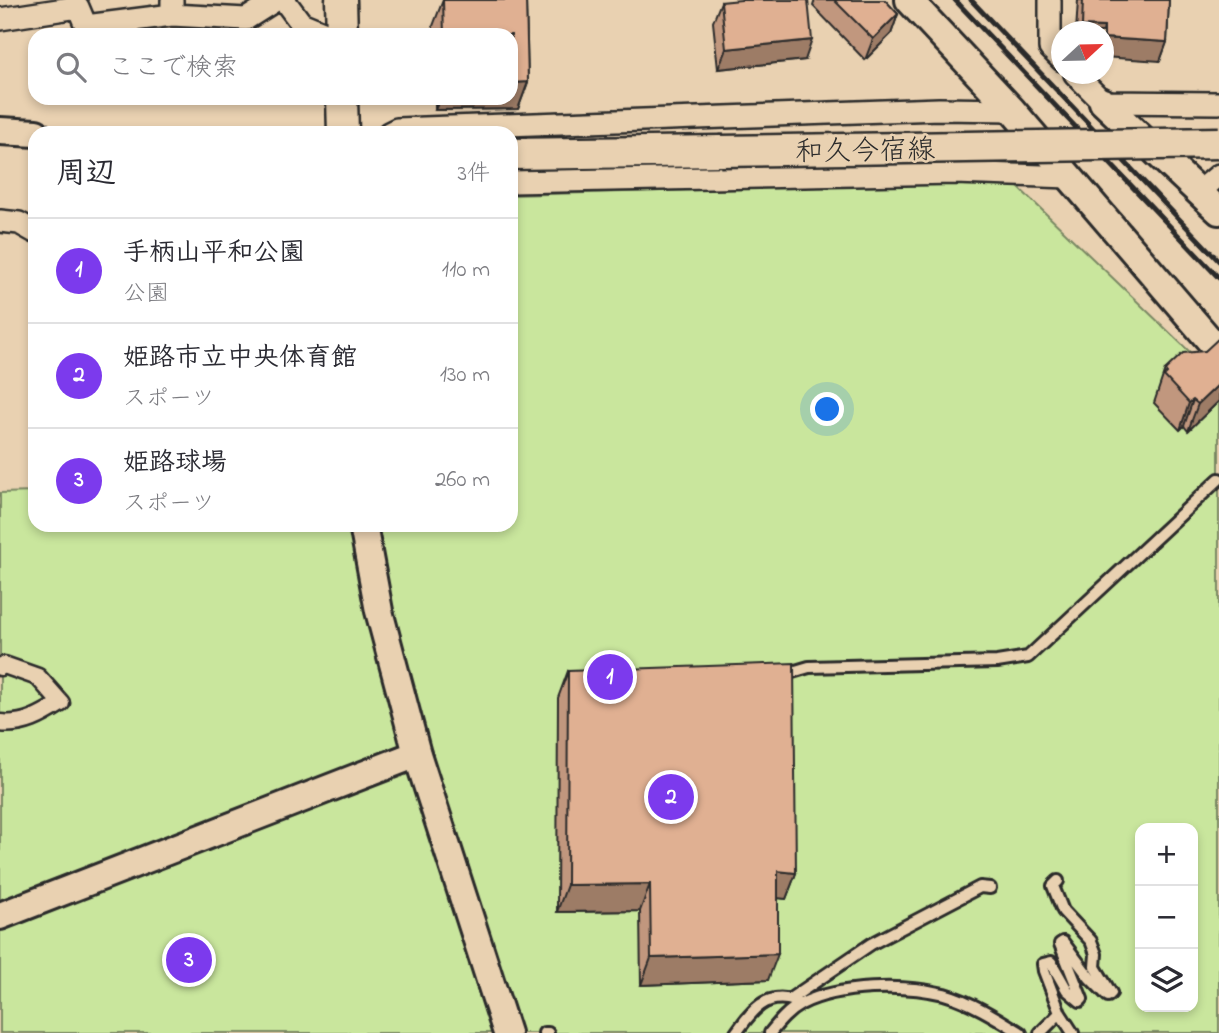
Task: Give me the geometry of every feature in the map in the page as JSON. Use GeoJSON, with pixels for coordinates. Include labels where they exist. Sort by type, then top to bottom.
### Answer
{"type":"FeatureCollection","features":[{"type":"Feature","properties":{"kind":"main road"},"geometry":{"type":"LineString","coordinates":[[341,0],[342,28]]}},
{"type":"Feature","properties":{"kind":"main road"},"geometry":{"type":"LineString","coordinates":[[342,105],[343,126]]}},
{"type":"Feature","properties":{"kind":"main road","name":"和久今宿線"},"geometry":{"type":"LineString","coordinates":[[518,154],[1219,143]]}},
{"type":"Feature","properties":{"kind":"street"},"geometry":{"type":"LineString","coordinates":[[0,19],[78,3],[86,26],[172,7],[246,19],[276,0]]}},
{"type":"Feature","properties":{"kind":"street"},"geometry":{"type":"LineString","coordinates":[[284,0],[301,23],[313,28]]}},
{"type":"Feature","properties":{"kind":"street"},"geometry":{"type":"LineString","coordinates":[[909,0],[1012,110],[1219,351]]}},
{"type":"Feature","properties":{"kind":"street"},"geometry":{"type":"LineString","coordinates":[[1050,0],[1051,49]]}},
{"type":"Feature","properties":{"kind":"street"},"geometry":{"type":"LineString","coordinates":[[1085,84],[1103,102],[1209,183],[1219,211]]}},
{"type":"Feature","properties":{"kind":"street"},"geometry":{"type":"LineString","coordinates":[[1103,102],[1219,103]]}},
{"type":"Feature","properties":{"kind":"street"},"geometry":{"type":"LineString","coordinates":[[480,126],[939,109],[1012,110]]}},
{"type":"Feature","properties":{"kind":"street"},"geometry":{"type":"LineString","coordinates":[[0,131],[28,133]]}},
{"type":"Feature","properties":{"kind":"street"},"geometry":{"type":"LineString","coordinates":[[518,182],[955,173],[1069,177]]}},
{"type":"Feature","properties":{"kind":"street"},"geometry":{"type":"LineString","coordinates":[[0,221],[19,223],[28,228]]}},
{"type":"Feature","properties":{"kind":"street"},"geometry":{"type":"LineString","coordinates":[[364,532],[379,611],[417,754],[507,1033]]}},
{"type":"Feature","properties":{"kind":"street"},"geometry":{"type":"LineString","coordinates":[[0,667],[4,665],[38,677],[61,703],[38,718],[10,724],[0,723]]}},
{"type":"Feature","properties":{"kind":"street"},"geometry":{"type":"LineString","coordinates":[[0,916],[417,754]]}},
{"type":"Feature","properties":{"kind":"lane"},"geometry":{"type":"LineString","coordinates":[[772,678],[809,667],[997,662],[1028,657],[1219,479]]}},
{"type":"Feature","properties":{"kind":"lane"},"geometry":{"type":"LineString","coordinates":[[1058,881],[1053,886],[1063,911],[1091,941],[1097,954],[1095,967],[1111,993],[1108,996],[1090,978],[1063,942],[1060,944],[1082,999],[1080,1001],[1067,990],[1051,962],[1043,964],[1044,971],[1060,1013],[1073,1033]]}},
{"type":"Feature","properties":{"kind":"lane"},"geometry":{"type":"LineString","coordinates":[[790,999],[871,944],[980,887],[990,888]]}},
{"type":"Feature","properties":{"kind":"lane"},"geometry":{"type":"LineString","coordinates":[[770,1033],[786,1014],[802,1004],[838,992],[908,988],[946,995],[970,1004],[1021,1033]]}},
{"type":"Feature","properties":{"kind":"lane"},"geometry":{"type":"LineString","coordinates":[[736,1033],[758,1004],[783,998],[802,1004]]}},
{"type":"Feature","properties":{"kind":"lane"},"geometry":{"type":"LineString","coordinates":[[1040,1033],[1060,1013]]}},
{"type":"Feature","properties":{"kind":"green space"},"geometry":{"type":"Polygon","coordinates":[[[1000,182],[1018,187],[1219,380],[1219,1033],[0,1033],[0,493],[28,492],[28,532],[518,532],[518,195],[1000,182]]]}},
{"type":"Feature","properties":{"kind":"building"},"geometry":{"type":"Polygon","coordinates":[[[443,0],[526,0],[528,82],[518,83],[518,28],[444,28],[443,0]]]}},
{"type":"Feature","properties":{"kind":"building"},"geometry":{"type":"Polygon","coordinates":[[[808,0],[812,40],[726,49],[721,2],[808,0]]]}},
{"type":"Feature","properties":{"kind":"building"},"geometry":{"type":"Polygon","coordinates":[[[834,0],[885,0],[898,14],[873,39],[834,0]]]}},
{"type":"Feature","properties":{"kind":"building"},"geometry":{"type":"Polygon","coordinates":[[[1083,0],[1169,0],[1167,42],[1114,39],[1114,21],[1082,21],[1083,0]]]}},
{"type":"Feature","properties":{"kind":"building"},"geometry":{"type":"Polygon","coordinates":[[[1219,338],[1219,384],[1198,404],[1193,400],[1189,403],[1164,376],[1167,373],[1165,370],[1183,353],[1205,351],[1219,338]]]}},
{"type":"Feature","properties":{"kind":"building"},"geometry":{"type":"Polygon","coordinates":[[[794,663],[796,873],[778,871],[778,954],[651,958],[650,884],[567,885],[568,671],[794,663]]]}},
{"type":"Feature","properties":{"kind":"railway"},"geometry":{"type":"LineString","coordinates":[[955,0],[1219,278]]}},
{"type":"Feature","properties":{"kind":"railway"},"geometry":{"type":"LineString","coordinates":[[971,0],[1219,261]]}},
{"type":"Feature","properties":{"kind":"place","name":"手柄山平和公園"},"geometry":{"type":"Point","coordinates":[610,677]}},
{"type":"Feature","properties":{"kind":"place","name":"姫路市立中央体育館"},"geometry":{"type":"Point","coordinates":[671,797]}},
{"type":"Feature","properties":{"kind":"place","name":"姫路球場"},"geometry":{"type":"Point","coordinates":[189,960]}}]}
